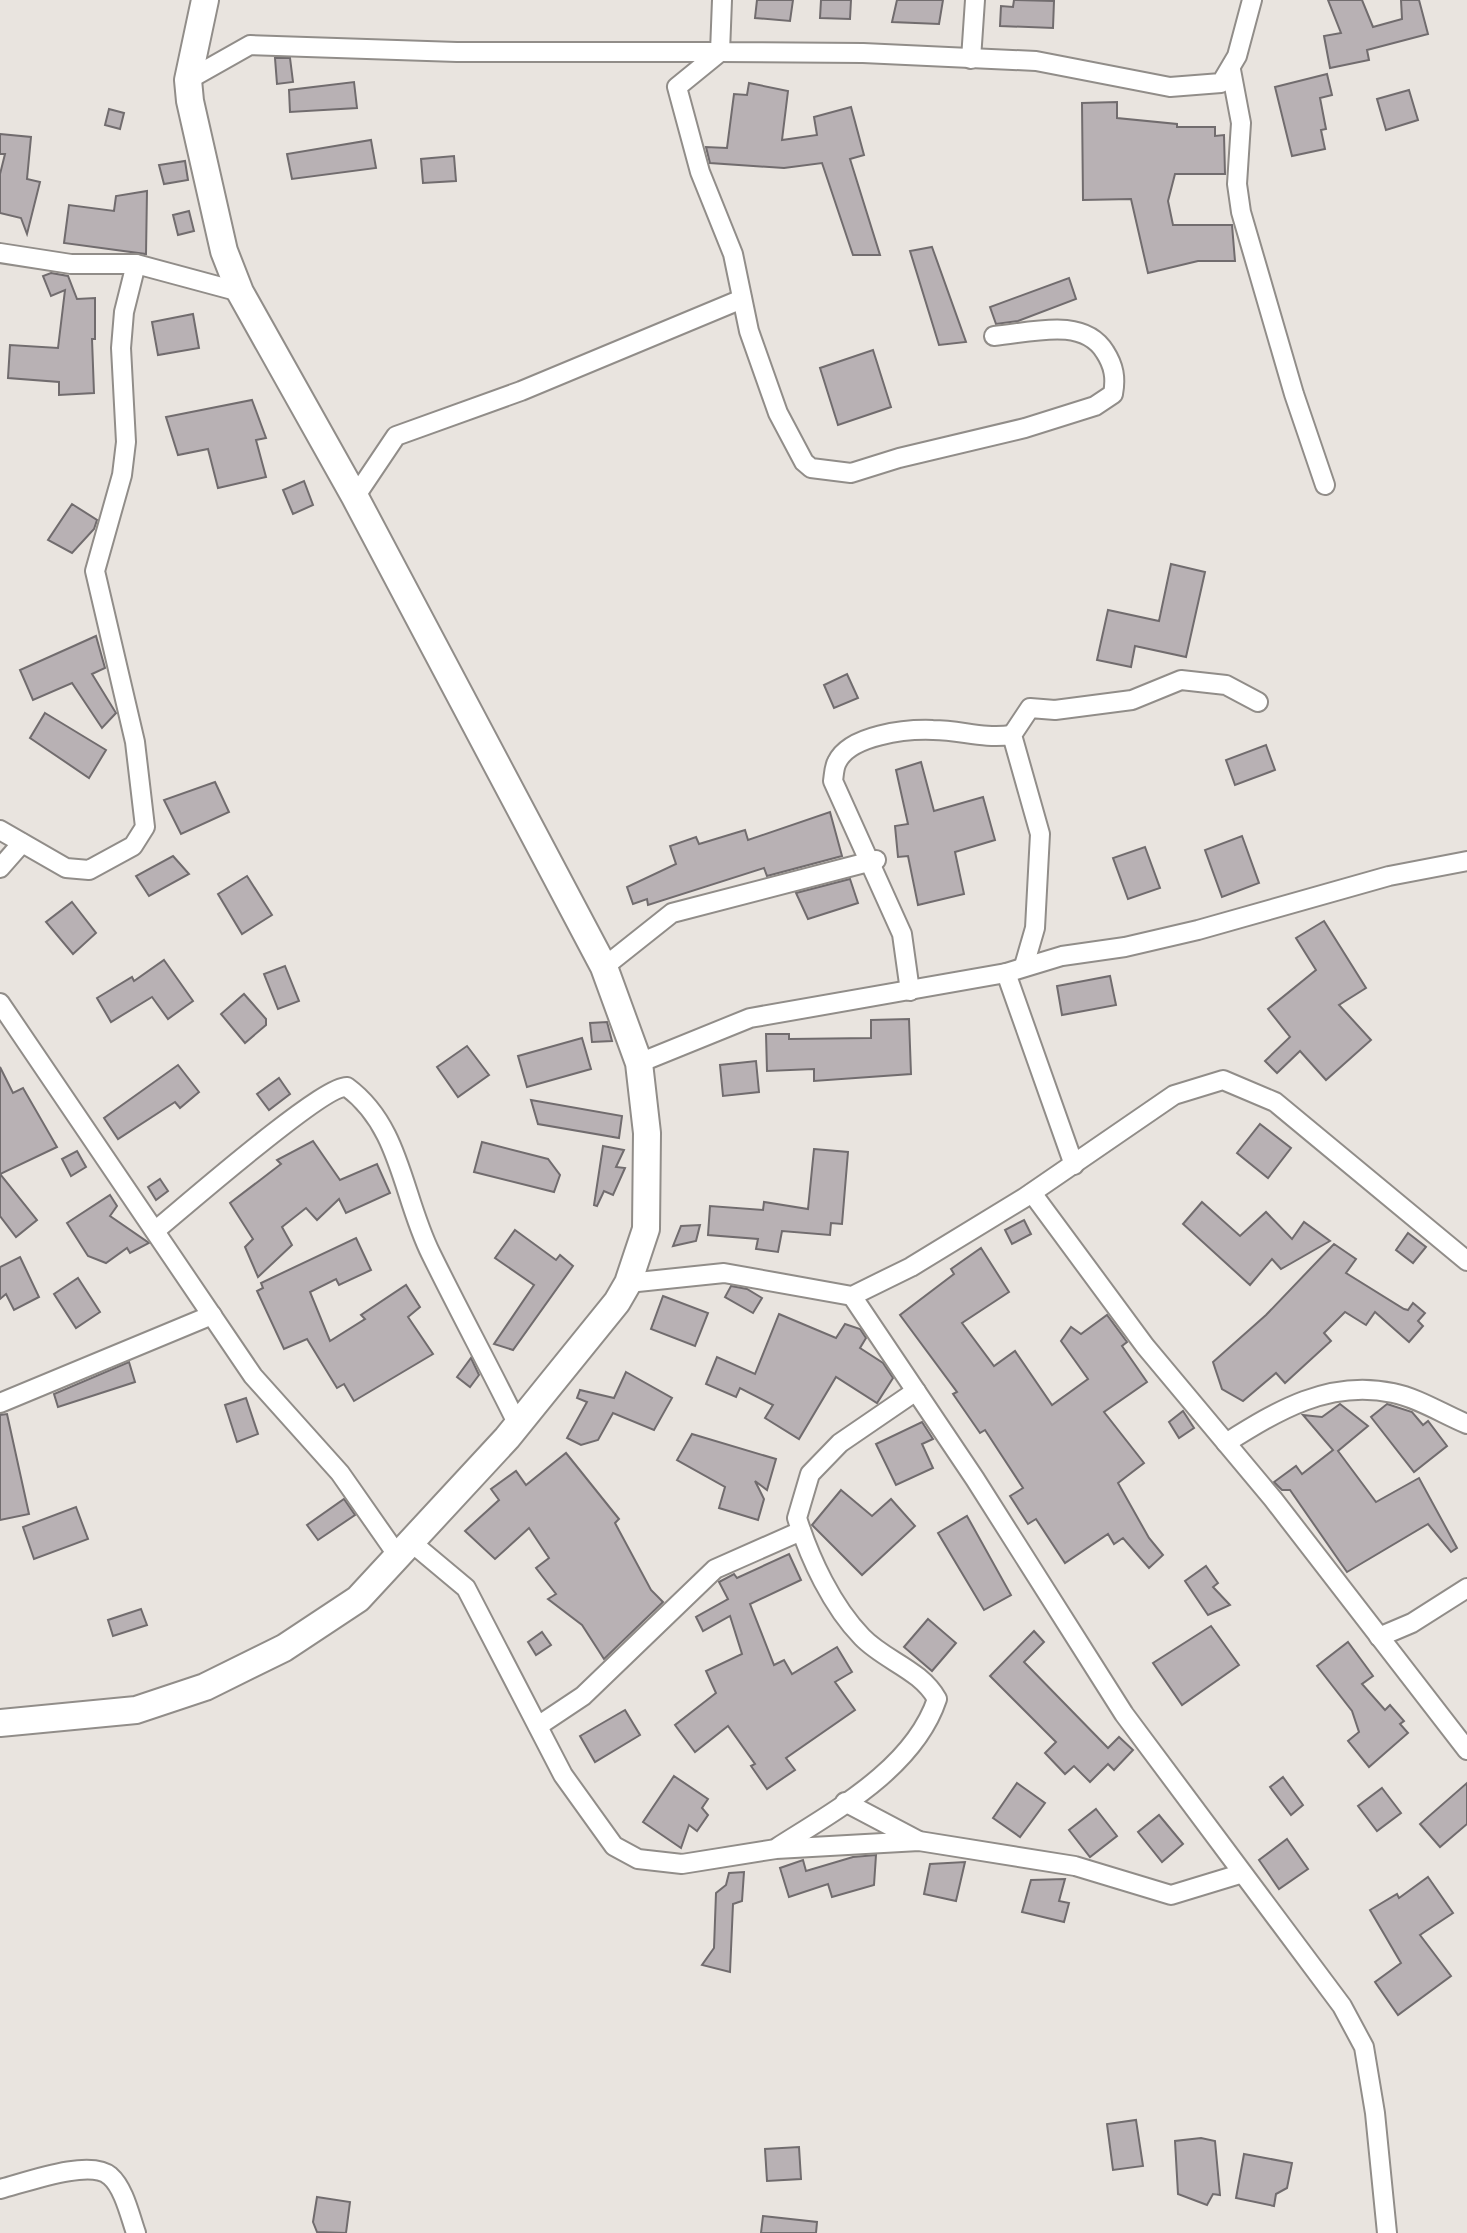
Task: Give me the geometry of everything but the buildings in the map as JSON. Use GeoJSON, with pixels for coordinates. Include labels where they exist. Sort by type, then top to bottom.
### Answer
{"type":"FeatureCollection","features":[{"type":"Feature","properties":{"kind":"main road"},"geometry":{"type":"LineString","coordinates":[[0,1723],[136,1710],[205,1687],[284,1648],[358,1599],[518,1425],[607,1314],[628,1283],[646,1229],[647,1133],[639,1063],[604,967],[355,497],[240,292],[224,251],[188,80],[205,0]]}},
{"type":"Feature","properties":{"kind":"street"},"geometry":{"type":"LineString","coordinates":[[722,0],[720,52],[677,87],[700,172],[733,254],[742,299],[778,413],[804,462],[823,471],[851,473],[899,458],[1025,428],[1095,406],[1113,394],[1116,376],[1110,359],[1100,343],[1089,335],[1074,329],[994,336]]}},
{"type":"Feature","properties":{"kind":"street"},"geometry":{"type":"LineString","coordinates":[[971,59],[975,0]]}},
{"type":"Feature","properties":{"kind":"street"},"geometry":{"type":"LineString","coordinates":[[188,80],[250,45],[457,52],[863,53],[1036,61],[1170,87],[1221,83],[1231,70],[1252,0]]}},
{"type":"Feature","properties":{"kind":"street"},"geometry":{"type":"LineString","coordinates":[[1231,70],[1241,123],[1237,184],[1241,212],[1294,394],[1325,485]]}},
{"type":"Feature","properties":{"kind":"street"},"geometry":{"type":"LineString","coordinates":[[0,253],[71,264],[136,264],[240,292]]}},
{"type":"Feature","properties":{"kind":"street"},"geometry":{"type":"LineString","coordinates":[[0,830],[66,868],[89,870],[133,846],[145,827],[135,742],[95,571],[125,453],[127,422],[121,348],[124,312],[136,264]]}},
{"type":"Feature","properties":{"kind":"street"},"geometry":{"type":"LineString","coordinates":[[355,497],[396,436],[521,391],[742,299]]}},
{"type":"Feature","properties":{"kind":"street"},"geometry":{"type":"LineString","coordinates":[[910,991],[902,934],[874,861],[833,781],[837,761],[857,743],[932,730],[984,739],[1012,735],[1030,708],[1055,710],[1132,700],[1181,680],[1226,685],[1258,702]]}},
{"type":"Feature","properties":{"kind":"street"},"geometry":{"type":"LineString","coordinates":[[1012,735],[1040,834],[1035,928],[1015,970],[1074,1165]]}},
{"type":"Feature","properties":{"kind":"street"},"geometry":{"type":"LineString","coordinates":[[0,868],[22,843]]}},
{"type":"Feature","properties":{"kind":"street"},"geometry":{"type":"LineString","coordinates":[[604,967],[672,913],[874,861]]}},
{"type":"Feature","properties":{"kind":"street"},"geometry":{"type":"LineString","coordinates":[[639,1063],[750,1018],[910,991],[1169,937],[1389,876],[1467,861]]}},
{"type":"Feature","properties":{"kind":"street"},"geometry":{"type":"LineString","coordinates":[[0,1003],[253,1376],[405,1549],[466,1588],[563,1775],[614,1846],[638,1859],[682,1864],[776,1849],[919,1841],[1075,1866],[1171,1895],[1240,1874]]}},
{"type":"Feature","properties":{"kind":"street"},"geometry":{"type":"LineString","coordinates":[[628,1283],[724,1273],[852,1296],[911,1267],[1032,1193],[1174,1095],[1223,1080],[1275,1102],[1467,1261]]}},
{"type":"Feature","properties":{"kind":"street"},"geometry":{"type":"LineString","coordinates":[[156,1230],[289,1122],[332,1090],[347,1087],[368,1102],[390,1136],[430,1253],[518,1425]]}},
{"type":"Feature","properties":{"kind":"street"},"geometry":{"type":"LineString","coordinates":[[1032,1193],[1145,1346],[1226,1443],[1467,1750]]}},
{"type":"Feature","properties":{"kind":"street"},"geometry":{"type":"LineString","coordinates":[[852,1296],[1124,1714],[1240,1874],[1342,2006],[1364,2047],[1375,2113],[1387,2233]]}},
{"type":"Feature","properties":{"kind":"street"},"geometry":{"type":"LineString","coordinates":[[0,1403],[212,1315]]}},
{"type":"Feature","properties":{"kind":"street"},"geometry":{"type":"LineString","coordinates":[[1226,1443],[1286,1405],[1314,1395],[1373,1390],[1396,1393],[1467,1424]]}},
{"type":"Feature","properties":{"kind":"street"},"geometry":{"type":"LineString","coordinates":[[776,1849],[896,1763],[933,1711],[937,1699],[928,1684],[863,1638],[831,1596],[797,1518],[810,1474],[840,1443],[916,1391]]}},
{"type":"Feature","properties":{"kind":"street"},"geometry":{"type":"LineString","coordinates":[[538,1726],[583,1696],[715,1569],[801,1531]]}},
{"type":"Feature","properties":{"kind":"street"},"geometry":{"type":"LineString","coordinates":[[1379,1637],[1412,1623],[1467,1588]]}},
{"type":"Feature","properties":{"kind":"street"},"geometry":{"type":"LineString","coordinates":[[845,1802],[919,1841]]}},
{"type":"Feature","properties":{"kind":"street"},"geometry":{"type":"LineString","coordinates":[[0,2189],[75,2170],[104,2173],[112,2177],[136,2233]]}}]}
